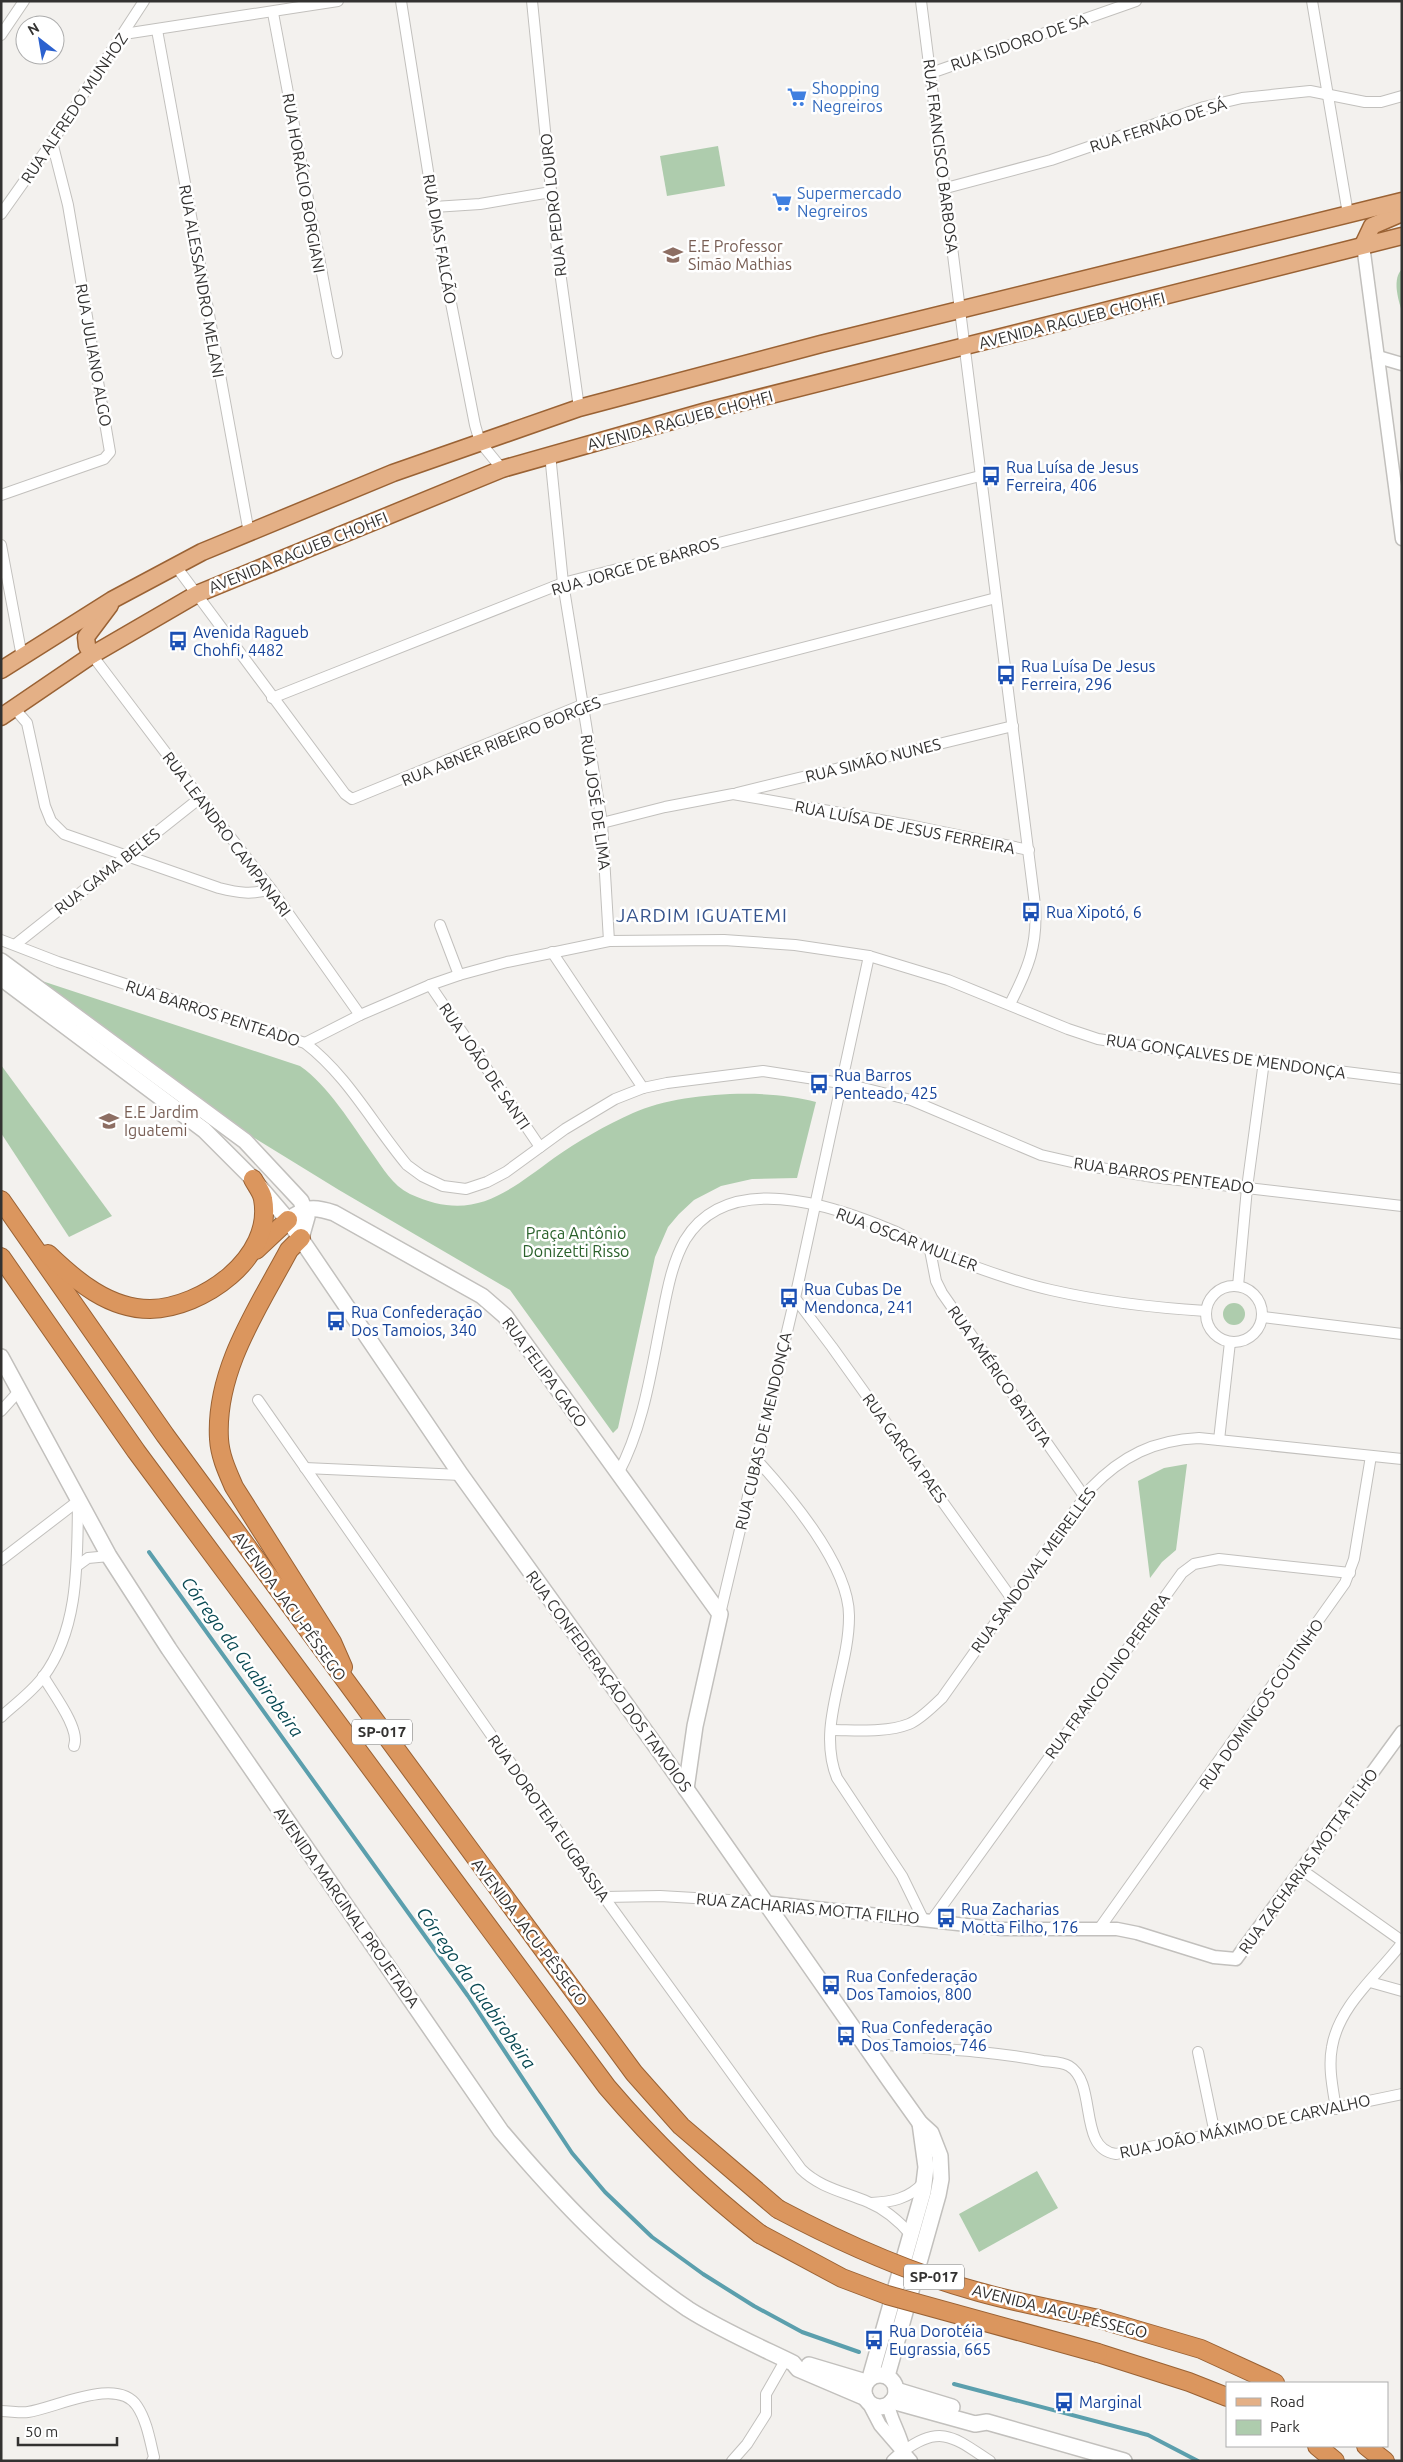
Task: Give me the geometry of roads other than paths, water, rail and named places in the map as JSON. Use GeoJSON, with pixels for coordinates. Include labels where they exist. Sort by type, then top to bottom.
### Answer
{"type":"FeatureCollection","features":[{"type":"Feature","properties":{"kind":"highway"},"geometry":{"type":"LineString","coordinates":[[243,1264],[258,1238],[263,1218],[263,1198],[253,1179]]}},
{"type":"Feature","properties":{"kind":"highway","name":"AVENIDA JACU-PÊSSEGO"},"geometry":{"type":"LineString","coordinates":[[1,1200],[165,1435],[353,1693],[634,2073],[681,2126],[778,2209],[838,2241],[902,2266],[979,2292],[1099,2319],[1201,2349],[1273,2382]]}},
{"type":"Feature","properties":{"kind":"highway"},"geometry":{"type":"LineString","coordinates":[[19,1226],[76,1280],[97,1294],[132,1307],[149,1309],[187,1302],[217,1286],[243,1264],[288,1220]]}},
{"type":"Feature","properties":{"kind":"highway"},"geometry":{"type":"LineString","coordinates":[[301,1238],[290,1249],[236,1350],[226,1378],[219,1439],[223,1461],[234,1486],[332,1642],[353,1693]]}},
{"type":"Feature","properties":{"kind":"highway","name":"AVENIDA JACU-PÊSSEGO"},"geometry":{"type":"LineString","coordinates":[[1,1257],[136,1451],[606,2086],[646,2132],[694,2180],[760,2234],[842,2278],[886,2296],[1098,2354],[1189,2382],[1226,2398]]}},
{"type":"Feature","properties":{"kind":"highway"},"geometry":{"type":"LineString","coordinates":[[1318,2447],[1336,2461]]}},
{"type":"Feature","properties":{"kind":"highway"},"geometry":{"type":"LineString","coordinates":[[1367,2447],[1385,2461]]}},
{"type":"Feature","properties":{"kind":"main road"},"geometry":{"type":"LineString","coordinates":[[1,670],[112,600],[175,565],[249,532],[393,474],[579,408],[959,310],[1402,201]]}},
{"type":"Feature","properties":{"kind":"main road"},"geometry":{"type":"LineString","coordinates":[[1362,245],[1372,226],[1402,214]]}},
{"type":"Feature","properties":{"kind":"main road","name":"AVENIDA RAGUEB CHOHFI"},"geometry":{"type":"LineString","coordinates":[[8,712],[92,655],[197,594],[502,468],[707,411],[965,348],[1402,236]]}},
{"type":"Feature","properties":{"kind":"main road"},"geometry":{"type":"LineString","coordinates":[[92,655],[87,646],[86,637],[101,619],[112,600]]}},
{"type":"Feature","properties":{"kind":"main road"},"geometry":{"type":"LineString","coordinates":[[1,961],[245,1141],[293,1190],[305,1209],[307,1218],[301,1238]]}},
{"type":"Feature","properties":{"kind":"main road","name":"RUA CONFEDERAÇÃO DOS TAMOIOS"},"geometry":{"type":"LineString","coordinates":[[1,978],[204,1130],[253,1179],[288,1220],[461,1476],[686,1789],[868,2051],[920,2123],[931,2133],[940,2156],[941,2179],[887,2376]]}},
{"type":"Feature","properties":{"kind":"main road"},"geometry":{"type":"LineString","coordinates":[[288,1220],[305,1209]]}},
{"type":"Feature","properties":{"kind":"main road","name":"RUA FELIPA GAGO"},"geometry":{"type":"LineString","coordinates":[[305,1209],[324,1210],[344,1218],[482,1296],[505,1316],[720,1614]]}},
{"type":"Feature","properties":{"kind":"main road","name":"AVENIDA MARGINAL PROJETADA"},"geometry":{"type":"LineString","coordinates":[[1,1357],[109,1556],[180,1665],[513,2145],[555,2194],[593,2233],[646,2279],[689,2309],[790,2361],[798,2369],[867,2400]]}},
{"type":"Feature","properties":{"kind":"main road","name":"RUA CUBAS DE MENDONÇA"},"geometry":{"type":"LineString","coordinates":[[686,1789],[695,1726],[720,1614]]}},
{"type":"Feature","properties":{"kind":"main road","name":"RUA CONFEDERAÇÃO DOS TAMOIOS"},"geometry":{"type":"LineString","coordinates":[[868,2380],[912,2236],[924,2181],[926,2151],[920,2123]]}},
{"type":"Feature","properties":{"kind":"main road","name":"AVENIDA MARGINAL PROJETADA"},"geometry":{"type":"LineString","coordinates":[[790,2361],[801,2362],[868,2380]]}},
{"type":"Feature","properties":{"kind":"main road"},"geometry":{"type":"LineString","coordinates":[[892,2398],[892,2380],[887,2376],[877,2375],[868,2380],[864,2390],[867,2400],[876,2406],[892,2398],[979,2415],[987,2422],[1124,2461]]}},
{"type":"Feature","properties":{"kind":"street"},"geometry":{"type":"LineString","coordinates":[[1,35],[24,1]]}},
{"type":"Feature","properties":{"kind":"street","name":"RUA ALFREDO MUNHOZ"},"geometry":{"type":"LineString","coordinates":[[1,214],[52,142],[144,1]]}},
{"type":"Feature","properties":{"kind":"street"},"geometry":{"type":"LineString","coordinates":[[124,34],[273,13],[338,1]]}},
{"type":"Feature","properties":{"kind":"street","name":"RUA DIAS FALCÃO"},"geometry":{"type":"LineString","coordinates":[[401,1],[456,337],[480,442],[502,468]]}},
{"type":"Feature","properties":{"kind":"street","name":"RUA PEDRO LOURO"},"geometry":{"type":"LineString","coordinates":[[532,1],[551,192],[579,408]]}},
{"type":"Feature","properties":{"kind":"street","name":"RUA FRANCISCO BARBOSA"},"geometry":{"type":"LineString","coordinates":[[921,1],[946,188],[959,310]]}},
{"type":"Feature","properties":{"kind":"street","name":"RUA ISIDORO DE SA"},"geometry":{"type":"LineString","coordinates":[[931,73],[1136,1]]}},
{"type":"Feature","properties":{"kind":"street"},"geometry":{"type":"LineString","coordinates":[[1312,1],[1348,214]]}},
{"type":"Feature","properties":{"kind":"street","name":"RUA HORÁCIO BORGIANI"},"geometry":{"type":"LineString","coordinates":[[273,13],[337,353]]}},
{"type":"Feature","properties":{"kind":"street","name":"RUA ALESSANDRO MELANI"},"geometry":{"type":"LineString","coordinates":[[157,30],[249,532]]}},
{"type":"Feature","properties":{"kind":"street","name":"RUA FERNÃO DE SÁ"},"geometry":{"type":"LineString","coordinates":[[946,188],[1051,160],[1204,107],[1242,98],[1310,91],[1365,102],[1381,102],[1402,96]]}},
{"type":"Feature","properties":{"kind":"street","name":"RUA JULIANO ALGO"},"geometry":{"type":"LineString","coordinates":[[1,496],[104,459],[110,452],[68,205],[52,142]]}},
{"type":"Feature","properties":{"kind":"street"},"geometry":{"type":"LineString","coordinates":[[434,207],[480,204],[551,192]]}},
{"type":"Feature","properties":{"kind":"street"},"geometry":{"type":"LineString","coordinates":[[1362,245],[1402,539]]}},
{"type":"Feature","properties":{"kind":"street","name":"RUA LUÍSA DE JESUS FERREIRA"},"geometry":{"type":"LineString","coordinates":[[602,823],[665,807],[733,794],[914,826],[1029,850],[959,310]]}},
{"type":"Feature","properties":{"kind":"street"},"geometry":{"type":"LineString","coordinates":[[1378,356],[1402,364]]}},
{"type":"Feature","properties":{"kind":"street","name":"RUA JOSÉ DE LIMA"},"geometry":{"type":"LineString","coordinates":[[550,454],[563,583],[602,823],[609,941]]}},
{"type":"Feature","properties":{"kind":"street","name":"RUA JORGE DE BARROS"},"geometry":{"type":"LineString","coordinates":[[272,698],[563,583],[980,476]]}},
{"type":"Feature","properties":{"kind":"street"},"geometry":{"type":"LineString","coordinates":[[1,545],[22,656]]}},
{"type":"Feature","properties":{"kind":"street","name":"RUA ABNER RIBEIRO BORGES"},"geometry":{"type":"LineString","coordinates":[[175,565],[272,698],[345,794],[352,799],[582,705],[996,598]]}},
{"type":"Feature","properties":{"kind":"street","name":"RUA LEANDRO CAMPANARI"},"geometry":{"type":"LineString","coordinates":[[92,655],[271,889],[360,1015]]}},
{"type":"Feature","properties":{"kind":"street"},"geometry":{"type":"LineString","coordinates":[[8,712],[27,724],[45,806],[58,829],[74,839],[240,894],[256,894],[271,889]]}},
{"type":"Feature","properties":{"kind":"street","name":"RUA SIMÃO NUNES"},"geometry":{"type":"LineString","coordinates":[[733,794],[1013,726]]}},
{"type":"Feature","properties":{"kind":"street","name":"RUA GAMA BELES"},"geometry":{"type":"LineString","coordinates":[[16,944],[200,798]]}},
{"type":"Feature","properties":{"kind":"street"},"geometry":{"type":"LineString","coordinates":[[1010,1004],[1026,972],[1035,938],[1036,921],[1029,850]]}},
{"type":"Feature","properties":{"kind":"street"},"geometry":{"type":"LineString","coordinates":[[440,925],[459,975]]}},
{"type":"Feature","properties":{"kind":"street","name":"RUA BARROS PENTEADO"},"geometry":{"type":"LineString","coordinates":[[1,940],[16,944],[58,962],[305,1043],[325,1058],[339,1073],[407,1164],[422,1176],[443,1186],[466,1189],[487,1182],[506,1172],[540,1147],[615,1099],[643,1088],[697,1078],[763,1071],[843,1083],[911,1100],[1041,1155],[1153,1177],[1402,1206]]}},
{"type":"Feature","properties":{"kind":"street","name":"RUA GONÇALVES DE MENDONÇA"},"geometry":{"type":"LineString","coordinates":[[305,1043],[360,1015],[430,985],[459,975],[552,952],[609,941],[754,941],[869,956],[948,980],[1068,1029],[1098,1039],[1147,1047],[1402,1079]]}},
{"type":"Feature","properties":{"kind":"street"},"geometry":{"type":"LineString","coordinates":[[552,952],[643,1088]]}},
{"type":"Feature","properties":{"kind":"street","name":"RUA CUBAS DE MENDONÇA"},"geometry":{"type":"LineString","coordinates":[[720,1614],[795,1298],[869,956]]}},
{"type":"Feature","properties":{"kind":"street","name":"RUA JOÃO DE SANTI"},"geometry":{"type":"LineString","coordinates":[[430,985],[540,1147]]}},
{"type":"Feature","properties":{"kind":"street"},"geometry":{"type":"LineString","coordinates":[[1238,1286],[1247,1188],[1264,1061]]}},
{"type":"Feature","properties":{"kind":"street","name":"RUA OSCAR MULLER"},"geometry":{"type":"LineString","coordinates":[[618,1474],[632,1448],[642,1417],[670,1278],[684,1243],[692,1229],[703,1218],[717,1208],[738,1201],[761,1198],[816,1205],[895,1231],[930,1250],[1051,1290],[1175,1309],[1206,1311]]}},
{"type":"Feature","properties":{"kind":"street","name":"RUA AMÉRICO BATISTA"},"geometry":{"type":"LineString","coordinates":[[930,1250],[936,1281],[942,1293],[1084,1496]]}},
{"type":"Feature","properties":{"kind":"street"},"geometry":{"type":"LineString","coordinates":[[1238,1286],[1245,1288],[1257,1297],[1262,1310],[1262,1317],[1254,1334],[1243,1341],[1230,1342],[1220,1338],[1212,1331],[1207,1322],[1206,1311],[1208,1304],[1217,1292],[1223,1288],[1238,1286]]}},
{"type":"Feature","properties":{"kind":"street","name":"RUA GARCIA PAES"},"geometry":{"type":"LineString","coordinates":[[795,1298],[1012,1599]]}},
{"type":"Feature","properties":{"kind":"street"},"geometry":{"type":"LineString","coordinates":[[1262,1317],[1402,1334]]}},
{"type":"Feature","properties":{"kind":"street"},"geometry":{"type":"LineString","coordinates":[[1219,1440],[1230,1342]]}},
{"type":"Feature","properties":{"kind":"street"},"geometry":{"type":"LineString","coordinates":[[1,1411],[20,1390]]}},
{"type":"Feature","properties":{"kind":"street","name":"RUA DOROTEIA EUGBASSIA"},"geometry":{"type":"LineString","coordinates":[[258,1400],[604,1897],[801,2169],[818,2183],[870,2203],[897,2220],[912,2236]]}},
{"type":"Feature","properties":{"kind":"street","name":"RUA SANDOVAL MEIRELLES"},"geometry":{"type":"LineString","coordinates":[[832,1730],[884,1729],[908,1724],[924,1714],[942,1698],[1084,1496],[1105,1474],[1143,1449],[1175,1439],[1219,1440],[1402,1459]]}},
{"type":"Feature","properties":{"kind":"street","name":"RUA DOMINGOS COUTINHO"},"geometry":{"type":"LineString","coordinates":[[1099,1929],[1321,1619],[1350,1573],[1371,1456]]}},
{"type":"Feature","properties":{"kind":"street"},"geometry":{"type":"LineString","coordinates":[[756,1459],[778,1483],[827,1551],[846,1595],[850,1617],[837,1684],[832,1730],[831,1763],[837,1778],[928,1919]]}},
{"type":"Feature","properties":{"kind":"street"},"geometry":{"type":"LineString","coordinates":[[305,1468],[461,1476]]}},
{"type":"Feature","properties":{"kind":"street"},"geometry":{"type":"LineString","coordinates":[[1,1560],[78,1501]]}},
{"type":"Feature","properties":{"kind":"street"},"geometry":{"type":"LineString","coordinates":[[1,1717],[43,1676],[56,1655],[68,1621],[77,1566],[78,1501]]}},
{"type":"Feature","properties":{"kind":"street"},"geometry":{"type":"LineString","coordinates":[[77,1566],[88,1558],[109,1556]]}},
{"type":"Feature","properties":{"kind":"street","name":"RUA FRANCOLINO PEREIRA"},"geometry":{"type":"LineString","coordinates":[[928,1919],[1182,1573],[1194,1564],[1219,1558],[1350,1573]]}},
{"type":"Feature","properties":{"kind":"street"},"geometry":{"type":"LineString","coordinates":[[43,1676],[74,1730],[76,1740],[74,1746]]}},
{"type":"Feature","properties":{"kind":"street","name":"RUA ZACHARIAS MOTTA FILHO"},"geometry":{"type":"LineString","coordinates":[[604,1897],[660,1896],[763,1902],[830,1911],[928,1919],[1002,1929],[1117,1929],[1137,1933],[1214,1957],[1236,1959],[1402,1732]]}},
{"type":"Feature","properties":{"kind":"street"},"geometry":{"type":"LineString","coordinates":[[1302,1870],[1402,1942],[1350,2004],[1337,2030],[1332,2048],[1331,2075],[1336,2108]]}},
{"type":"Feature","properties":{"kind":"street"},"geometry":{"type":"LineString","coordinates":[[1370,1982],[1402,1991]]}},
{"type":"Feature","properties":{"kind":"street","name":"RUA JOÃO MÁXIMO DE CARVALHO"},"geometry":{"type":"LineString","coordinates":[[868,2051],[888,2045],[1023,2057],[1070,2067],[1081,2080],[1092,2129],[1100,2147],[1107,2153],[1128,2153],[1402,2094]]}},
{"type":"Feature","properties":{"kind":"street"},"geometry":{"type":"LineString","coordinates":[[1198,2052],[1215,2134]]}},
{"type":"Feature","properties":{"kind":"street","name":"RUA DOROTEIA EUGBASSIA"},"geometry":{"type":"LineString","coordinates":[[870,2203],[889,2202],[908,2196],[915,2192],[924,2181]]}},
{"type":"Feature","properties":{"kind":"street"},"geometry":{"type":"LineString","coordinates":[[732,2461],[747,2444],[766,2414],[766,2394],[790,2361]]}},
{"type":"Feature","properties":{"kind":"street"},"geometry":{"type":"LineString","coordinates":[[1,2411],[28,2412],[100,2393],[123,2395],[136,2404],[143,2418],[154,2457],[152,2461]]}},
{"type":"Feature","properties":{"kind":"street"},"geometry":{"type":"LineString","coordinates":[[892,2398],[890,2415],[902,2437],[907,2456]]}},
{"type":"Feature","properties":{"kind":"street"},"geometry":{"type":"LineString","coordinates":[[867,2400],[880,2425],[907,2456]]}},
{"type":"Feature","properties":{"kind":"street"},"geometry":{"type":"LineString","coordinates":[[893,2461],[907,2456],[918,2440],[945,2435],[954,2438],[990,2461]]}},
{"type":"Feature","properties":{"kind":"street"},"geometry":{"type":"LineString","coordinates":[[740,2461],[747,2444]]}},
{"type":"Feature","properties":{"kind":"waterway","name":"Córrego da Guabirobeira"},"geometry":{"type":"LineString","coordinates":[[149,1552],[468,1996],[572,2153],[605,2192],[652,2237],[703,2274],[754,2306],[802,2332],[859,2352]]}},
{"type":"Feature","properties":{"kind":"waterway"},"geometry":{"type":"LineString","coordinates":[[954,2384],[1148,2435],[1198,2461]]}},
{"type":"Feature","properties":{"kind":"place","name":"Shopping Negreiros"},"geometry":{"type":"Point","coordinates":[797,97]}},
{"type":"Feature","properties":{"kind":"place","name":"Supermercado Negreiros"},"geometry":{"type":"Point","coordinates":[782,202]}},
{"type":"Feature","properties":{"kind":"place","name":"E.E Professor Simão Mathias"},"geometry":{"type":"Point","coordinates":[673,255]}},
{"type":"Feature","properties":{"kind":"place","name":"Rua Luísa de Jesus Ferreira, 406"},"geometry":{"type":"Point","coordinates":[991,476]}},
{"type":"Feature","properties":{"kind":"place","name":"Avenida Ragueb Chohfi, 4482"},"geometry":{"type":"Point","coordinates":[178,641]}},
{"type":"Feature","properties":{"kind":"place","name":"Rua Luísa De Jesus Ferreira, 296"},"geometry":{"type":"Point","coordinates":[1006,675]}},
{"type":"Feature","properties":{"kind":"place","name":"Rua Xipotó, 6"},"geometry":{"type":"Point","coordinates":[1031,912]}},
{"type":"Feature","properties":{"kind":"place","name":"Rua Barros Penteado, 425"},"geometry":{"type":"Point","coordinates":[819,1084]}},
{"type":"Feature","properties":{"kind":"place","name":"E.E Jardim Iguatemi"},"geometry":{"type":"Point","coordinates":[109,1121]}},
{"type":"Feature","properties":{"kind":"place","name":"Rua Cubas De Mendonca, 241"},"geometry":{"type":"Point","coordinates":[789,1298]}},
{"type":"Feature","properties":{"kind":"place","name":"Rua Confederação Dos Tamoios, 340"},"geometry":{"type":"Point","coordinates":[336,1321]}},
{"type":"Feature","properties":{"kind":"place","name":"Rua Zacharias Motta Filho, 176"},"geometry":{"type":"Point","coordinates":[946,1918]}},
{"type":"Feature","properties":{"kind":"place","name":"Rua Confederação Dos Tamoios, 800"},"geometry":{"type":"Point","coordinates":[831,1985]}},
{"type":"Feature","properties":{"kind":"place","name":"Rua Confederação Dos Tamoios, 746"},"geometry":{"type":"Point","coordinates":[846,2036]}},
{"type":"Feature","properties":{"kind":"place","name":"Rua Dorotéia Eugrassia, 665"},"geometry":{"type":"Point","coordinates":[874,2340]}},
{"type":"Feature","properties":{"kind":"place","name":"Marginal"},"geometry":{"type":"Point","coordinates":[1064,2402]}},
{"type":"Feature","properties":{"kind":"district","name":"JARDIM IGUATEMI"},"geometry":{"type":"Point","coordinates":[702,915]}},
{"type":"Feature","properties":{"kind":"park label","name":"Praça Antônio Donizetti Risso"},"geometry":{"type":"Point","coordinates":[576,1242]}}]}
